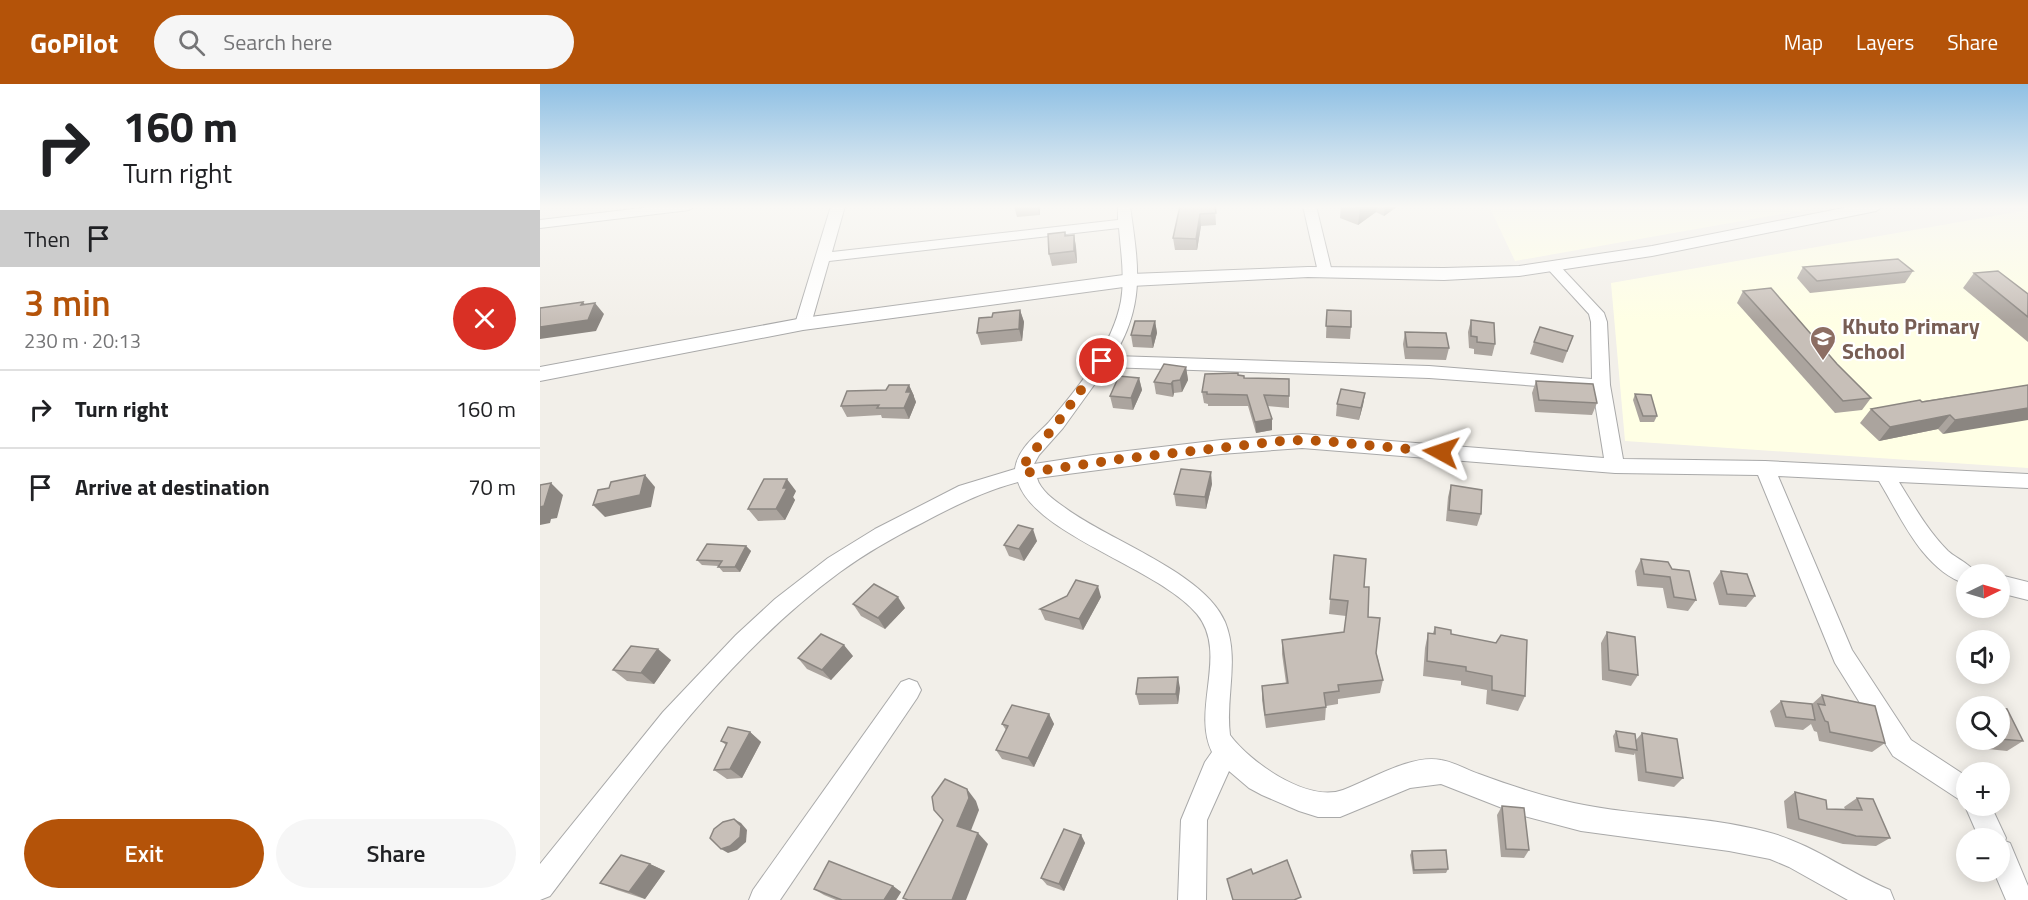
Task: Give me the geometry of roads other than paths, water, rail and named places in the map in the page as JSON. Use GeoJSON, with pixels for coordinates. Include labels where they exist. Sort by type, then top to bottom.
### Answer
{"type":"FeatureCollection","features":[{"type":"Feature","properties":{"kind":"street"},"geometry":{"type":"LineString","coordinates":[[803,324],[827,244]]}},
{"type":"Feature","properties":{"kind":"street"},"geometry":{"type":"LineString","coordinates":[[823,257],[938,244]]}},
{"type":"Feature","properties":{"kind":"street"},"geometry":{"type":"LineString","coordinates":[[1127,244],[1131,280],[1130,300],[1122,327],[1102,361],[1055,426],[1028,458],[1024,465],[1024,473],[1038,498],[1066,520],[1157,571],[1194,595],[1210,612],[1222,647],[1218,737],[1227,752],[1261,781],[1304,800],[1323,804],[1340,804],[1401,778],[1429,771],[1441,772],[1543,811],[1602,822],[1742,840],[1770,846],[1800,857],[1838,882],[1880,900]]}},
{"type":"Feature","properties":{"kind":"street"},"geometry":{"type":"LineString","coordinates":[[1318,244],[1324,272]]}},
{"type":"Feature","properties":{"kind":"street"},"geometry":{"type":"LineString","coordinates":[[540,374],[803,324],[1131,280],[1222,274],[1324,272],[1489,274],[1553,267],[1686,244]]}},
{"type":"Feature","properties":{"kind":"street"},"geometry":{"type":"LineString","coordinates":[[1553,267],[1596,313],[1599,322],[1601,386],[1615,466]]}},
{"type":"Feature","properties":{"kind":"street"},"geometry":{"type":"LineString","coordinates":[[1102,361],[1429,372],[1601,386]]}},
{"type":"Feature","properties":{"kind":"street"},"geometry":{"type":"LineString","coordinates":[[540,886],[648,747],[702,686],[755,632],[824,572],[881,535],[947,500],[981,486],[1024,473],[1121,459],[1290,440],[1615,466],[1765,468],[2028,481]]}},
{"type":"Feature","properties":{"kind":"street"},"geometry":{"type":"LineString","coordinates":[[1765,468],[1831,632],[1849,665],[1902,748],[1956,784]]}},
{"type":"Feature","properties":{"kind":"street"},"geometry":{"type":"LineString","coordinates":[[1884,473],[1938,556],[1956,571]]}},
{"type":"Feature","properties":{"kind":"street"},"geometry":{"type":"LineString","coordinates":[[2010,586],[2028,591]]}},
{"type":"Feature","properties":{"kind":"street"},"geometry":{"type":"LineString","coordinates":[[762,900],[909,690]]}},
{"type":"Feature","properties":{"kind":"street"},"geometry":{"type":"LineString","coordinates":[[1192,900],[1194,820],[1214,771],[1227,752]]}},
{"type":"Feature","properties":{"kind":"street"},"geometry":{"type":"LineString","coordinates":[[2010,876],[2020,900]]}},
{"type":"Feature","properties":{"kind":"place","name":"Khuto Primary School"},"geometry":{"type":"Point","coordinates":[1823,362]}}]}
